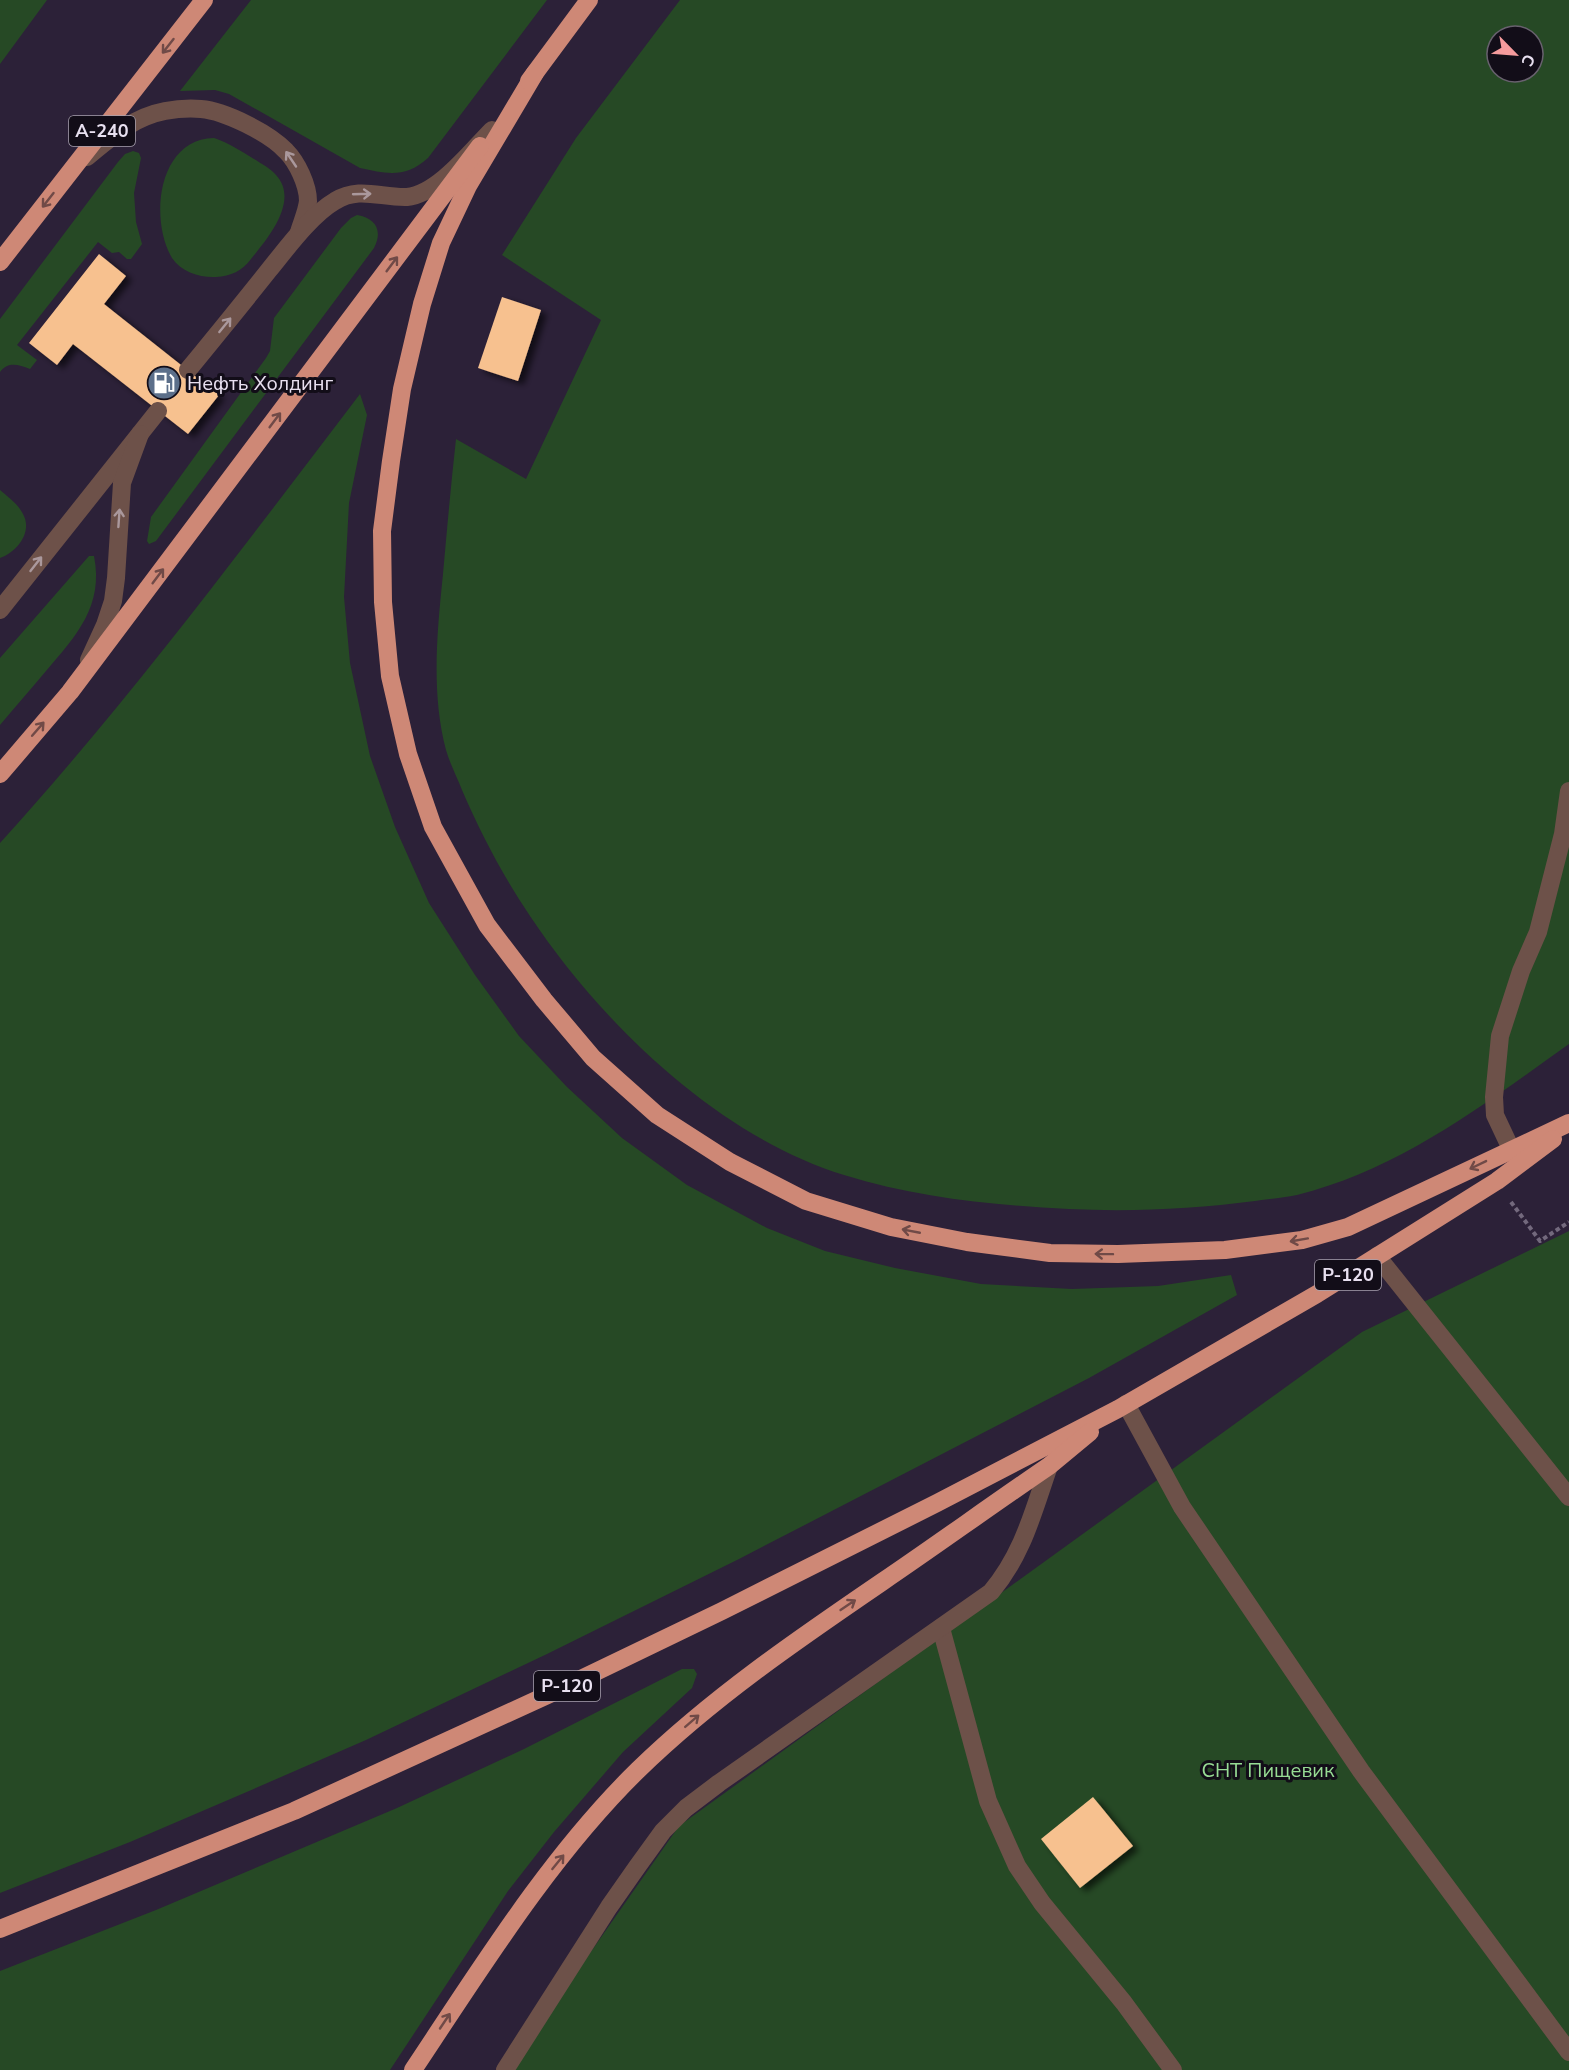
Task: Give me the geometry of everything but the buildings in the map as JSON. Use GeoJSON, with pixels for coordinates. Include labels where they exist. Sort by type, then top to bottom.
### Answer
{"type":"FeatureCollection","features":[{"type":"Feature","properties":{"kind":"highway","name":"А-240"},"geometry":{"type":"LineString","coordinates":[[0,262],[204,0]]}},
{"type":"Feature","properties":{"kind":"highway"},"geometry":{"type":"LineString","coordinates":[[0,774],[70,692],[590,0]]}},
{"type":"Feature","properties":{"kind":"highway"},"geometry":{"type":"LineString","coordinates":[[535,73],[468,186],[441,243],[422,304],[402,389],[391,461],[382,531],[383,602],[390,676],[408,754],[433,826],[487,925],[544,1000],[593,1058],[657,1115],[730,1162],[806,1201],[891,1227],[967,1242],[1050,1253],[1118,1254],[1225,1250],[1302,1240],[1348,1227],[1569,1123]]}},
{"type":"Feature","properties":{"kind":"highway","name":"Р-120"},"geometry":{"type":"LineString","coordinates":[[0,1929],[294,1811],[554,1692],[876,1534],[1122,1406],[1307,1300],[1497,1181],[1569,1127]]}},
{"type":"Feature","properties":{"kind":"highway"},"geometry":{"type":"LineString","coordinates":[[413,2070],[506,1930],[598,1814],[638,1770],[737,1683],[1049,1466],[1122,1406]]}},
{"type":"Feature","properties":{"kind":"lane"},"geometry":{"type":"LineString","coordinates":[[71,170],[117,132],[150,115],[182,109],[202,109],[223,114],[272,140],[287,152],[297,166],[308,202],[299,234]]}},
{"type":"Feature","properties":{"kind":"lane"},"geometry":{"type":"LineString","coordinates":[[188,370],[299,234],[332,202],[346,194],[365,192],[408,196],[421,193],[452,171],[492,130]]}},
{"type":"Feature","properties":{"kind":"lane"},"geometry":{"type":"LineString","coordinates":[[0,610],[158,411]]}},
{"type":"Feature","properties":{"kind":"lane"},"geometry":{"type":"LineString","coordinates":[[70,692],[92,655],[113,601],[122,483],[140,434]]}},
{"type":"Feature","properties":{"kind":"lane"},"geometry":{"type":"LineString","coordinates":[[1511,1149],[1495,1115],[1494,1097],[1500,1036],[1521,971],[1538,932],[1563,834],[1569,791]]}},
{"type":"Feature","properties":{"kind":"lane"},"geometry":{"type":"LineString","coordinates":[[1377,1256],[1569,1497]]}},
{"type":"Feature","properties":{"kind":"lane"},"geometry":{"type":"LineString","coordinates":[[1122,1406],[1182,1508],[1360,1771],[1569,2052]]}},
{"type":"Feature","properties":{"kind":"lane"},"geometry":{"type":"LineString","coordinates":[[505,2070],[609,1907],[643,1858],[671,1824],[686,1808],[719,1783],[991,1592],[1007,1573],[1017,1555],[1049,1466]]}},
{"type":"Feature","properties":{"kind":"lane"},"geometry":{"type":"LineString","coordinates":[[941,1628],[988,1801],[1017,1866],[1042,1903],[1124,2003],[1173,2070]]}},
{"type":"Feature","properties":{"kind":"green space"},"geometry":{"type":"Polygon","coordinates":[[[0,0],[47,0],[0,64],[0,0]]]}},
{"type":"Feature","properties":{"kind":"green space"},"geometry":{"type":"Polygon","coordinates":[[[251,0],[547,0],[428,158],[404,172],[388,173],[360,168],[229,94],[215,90],[180,91],[251,0]]]}},
{"type":"Feature","properties":{"kind":"green space"},"geometry":{"type":"Polygon","coordinates":[[[680,0],[1569,0],[1569,1044],[1440,1133],[1371,1169],[1335,1184],[1297,1195],[1209,1206],[1092,1210],[984,1203],[928,1195],[844,1175],[798,1157],[752,1134],[708,1105],[628,1035],[591,996],[559,956],[520,901],[502,870],[469,806],[446,750],[438,707],[437,641],[456,439],[526,479],[601,320],[502,255],[576,138],[680,0]]]}},
{"type":"Feature","properties":{"kind":"green space"},"geometry":{"type":"Polygon","coordinates":[[[214,138],[235,147],[271,170],[282,185],[284,196],[283,208],[278,219],[248,263],[231,274],[210,277],[186,270],[172,258],[165,242],[160,203],[163,184],[170,166],[181,152],[195,142],[214,138]]]}},
{"type":"Feature","properties":{"kind":"green space"},"geometry":{"type":"Polygon","coordinates":[[[133,151],[139,153],[141,158],[134,193],[136,222],[142,244],[131,259],[127,259],[119,252],[112,253],[98,242],[17,345],[37,360],[30,369],[10,365],[0,372],[0,319],[118,162],[125,154],[133,151]]]}},
{"type":"Feature","properties":{"kind":"green space"},"geometry":{"type":"Polygon","coordinates":[[[357,215],[369,219],[376,226],[378,236],[374,248],[156,541],[149,544],[147,541],[151,517],[270,351],[274,318],[341,228],[357,215]]]}},
{"type":"Feature","properties":{"kind":"green space"},"geometry":{"type":"Polygon","coordinates":[[[360,394],[367,415],[349,503],[344,597],[350,663],[370,756],[395,827],[429,903],[475,975],[519,1036],[567,1087],[622,1138],[687,1185],[767,1228],[825,1251],[895,1268],[981,1284],[1072,1289],[1158,1286],[1231,1275],[1237,1295],[1089,1378],[739,1559],[547,1654],[366,1740],[130,1842],[0,1893],[0,843],[140,679],[360,394]]]}},
{"type":"Feature","properties":{"kind":"green space"},"geometry":{"type":"Polygon","coordinates":[[[0,490],[21,510],[26,521],[26,528],[17,546],[0,558],[0,490]]]}},
{"type":"Feature","properties":{"kind":"green space"},"geometry":{"type":"Polygon","coordinates":[[[89,556],[94,556],[95,590],[85,619],[68,645],[0,725],[0,658],[89,556]]]}},
{"type":"Feature","properties":{"kind":"green space","name":"СНТ Пищевик"},"geometry":{"type":"Polygon","coordinates":[[[1569,1231],[1569,2070],[508,2070],[679,1826],[1362,1332],[1569,1231]]]}},
{"type":"Feature","properties":{"kind":"green space"},"geometry":{"type":"Polygon","coordinates":[[[682,1669],[694,1669],[697,1674],[692,1688],[623,1752],[554,1832],[508,1891],[390,2070],[0,2070],[0,1971],[156,1910],[397,1808],[524,1749],[682,1669]]]}},
{"type":"Feature","properties":{"kind":"place","name":"Нефть Холдинг"},"geometry":{"type":"Point","coordinates":[164,383]}}]}
